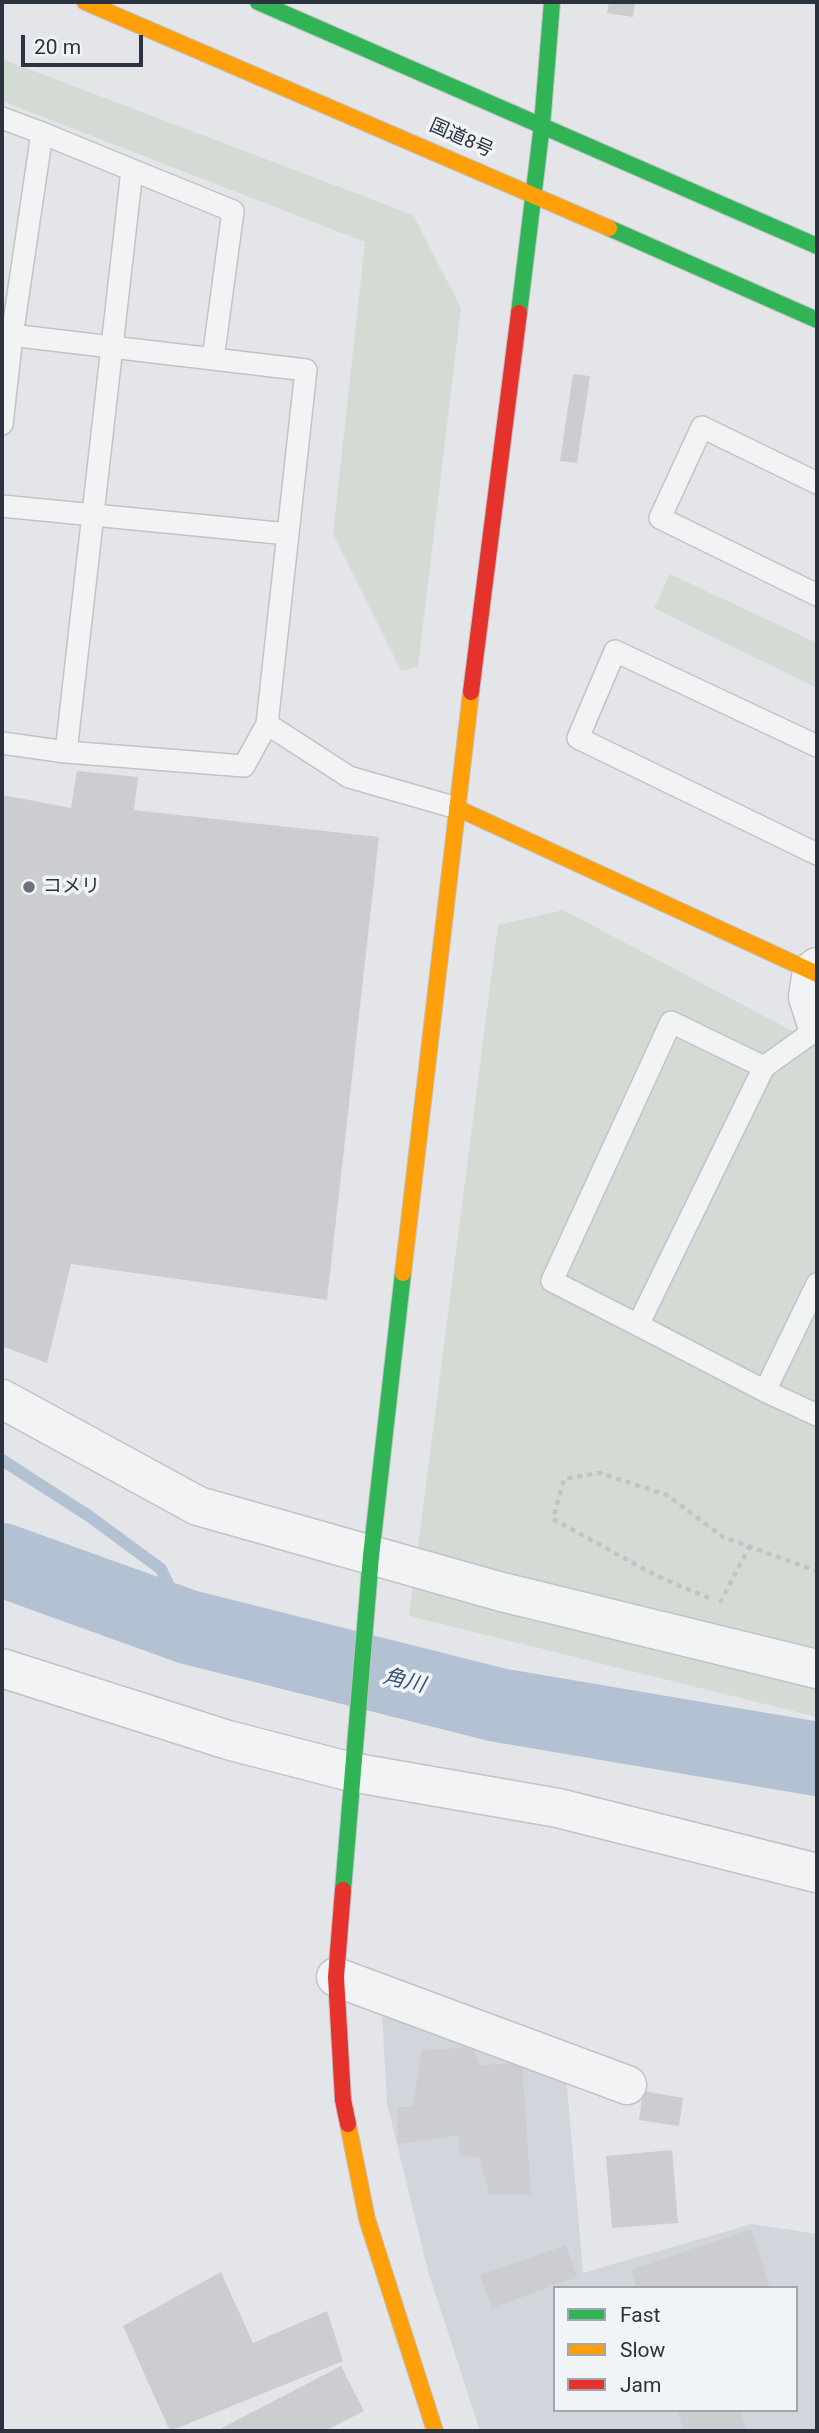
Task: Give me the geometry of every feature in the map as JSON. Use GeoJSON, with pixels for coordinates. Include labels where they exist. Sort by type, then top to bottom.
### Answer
{"type":"FeatureCollection","features":[{"type":"Feature","properties":{"kind":"main road","name":"国道8号"},"geometry":{"type":"LineString","coordinates":[[85,2],[531,193],[817,320]]}},
{"type":"Feature","properties":{"kind":"main road"},"geometry":{"type":"LineString","coordinates":[[258,2],[817,246]]}},
{"type":"Feature","properties":{"kind":"main road"},"geometry":{"type":"LineString","coordinates":[[435,2431],[367,2219],[343,2100],[336,1977],[371,1556],[457,808],[531,193],[542,125],[552,2]]}},
{"type":"Feature","properties":{"kind":"main road"},"geometry":{"type":"LineString","coordinates":[[457,808],[816,971]]}},
{"type":"Feature","properties":{"kind":"street"},"geometry":{"type":"LineString","coordinates":[[816,971],[808,997],[817,1027]]}},
{"type":"Feature","properties":{"kind":"street"},"geometry":{"type":"LineString","coordinates":[[2,1399],[198,1506],[498,1591],[817,1669]]}},
{"type":"Feature","properties":{"kind":"street"},"geometry":{"type":"LineString","coordinates":[[2,1668],[228,1740],[352,1763],[558,1808],[817,1873]]}},
{"type":"Feature","properties":{"kind":"street"},"geometry":{"type":"LineString","coordinates":[[336,1977],[627,2085]]}},
{"type":"Feature","properties":{"kind":"lane"},"geometry":{"type":"LineString","coordinates":[[2,118],[233,211],[213,359]]}},
{"type":"Feature","properties":{"kind":"lane"},"geometry":{"type":"LineString","coordinates":[[2,424],[7,335],[42,133]]}},
{"type":"Feature","properties":{"kind":"lane"},"geometry":{"type":"LineString","coordinates":[[66,751],[132,170]]}},
{"type":"Feature","properties":{"kind":"lane"},"geometry":{"type":"LineString","coordinates":[[2,743],[244,766],[267,724],[306,370],[7,335]]}},
{"type":"Feature","properties":{"kind":"lane"},"geometry":{"type":"LineString","coordinates":[[817,483],[702,427],[660,519],[817,595]]}},
{"type":"Feature","properties":{"kind":"lane"},"geometry":{"type":"LineString","coordinates":[[2,506],[288,534]]}},
{"type":"Feature","properties":{"kind":"lane"},"geometry":{"type":"LineString","coordinates":[[817,746],[615,651],[578,738],[817,854]]}},
{"type":"Feature","properties":{"kind":"lane"},"geometry":{"type":"LineString","coordinates":[[267,724],[349,777],[457,808]]}},
{"type":"Feature","properties":{"kind":"lane"},"geometry":{"type":"LineString","coordinates":[[764,1067],[671,1022],[552,1281],[817,1415]]}},
{"type":"Feature","properties":{"kind":"lane"},"geometry":{"type":"LineString","coordinates":[[638,1325],[764,1067],[817,1027]]}},
{"type":"Feature","properties":{"kind":"lane"},"geometry":{"type":"LineString","coordinates":[[765,1391],[817,1284]]}},
{"type":"Feature","properties":{"kind":"path"},"geometry":{"type":"LineString","coordinates":[[749,1547],[722,1604],[657,1576],[553,1518],[565,1479],[600,1472],[667,1495],[723,1537],[817,1571]]}},
{"type":"Feature","properties":{"kind":"shaded area"},"geometry":{"type":"Polygon","coordinates":[[[2,59],[413,215],[461,308],[418,667],[401,671],[333,534],[365,242],[2,101],[2,59]]]}},
{"type":"Feature","properties":{"kind":"shaded area"},"geometry":{"type":"Polygon","coordinates":[[[670,574],[817,643],[817,688],[654,608],[670,574]]]}},
{"type":"Feature","properties":{"kind":"shaded area"},"geometry":{"type":"Polygon","coordinates":[[[563,910],[817,1044],[817,1717],[409,1616],[498,925],[563,910]]]}},
{"type":"Feature","properties":{"kind":"shaded area"},"geometry":{"type":"Polygon","coordinates":[[[382,2011],[566,2075],[583,2273],[752,2224],[817,2234],[817,2431],[480,2431],[428,2271],[387,2103],[382,2011]]]}},
{"type":"Feature","properties":{"kind":"building"},"geometry":{"type":"Polygon","coordinates":[[[609,2],[635,2],[633,17],[607,13],[609,2]]]}},
{"type":"Feature","properties":{"kind":"building"},"geometry":{"type":"Polygon","coordinates":[[[573,374],[590,376],[577,463],[560,461],[573,374]]]}},
{"type":"Feature","properties":{"kind":"building"},"geometry":{"type":"Polygon","coordinates":[[[77,771],[138,777],[134,810],[379,837],[327,1300],[71,1264],[47,1363],[2,1346],[2,795],[71,808],[77,771]]]}},
{"type":"Feature","properties":{"kind":"building"},"geometry":{"type":"Polygon","coordinates":[[[473,2047],[479,2065],[522,2063],[531,2195],[489,2194],[480,2158],[459,2154],[459,2135],[398,2144],[397,2107],[413,2107],[422,2050],[473,2047]]]}},
{"type":"Feature","properties":{"kind":"building"},"geometry":{"type":"Polygon","coordinates":[[[643,2091],[683,2098],[679,2126],[639,2120],[643,2091]]]}},
{"type":"Feature","properties":{"kind":"building"},"geometry":{"type":"Polygon","coordinates":[[[672,2150],[678,2223],[612,2228],[606,2156],[672,2150]]]}},
{"type":"Feature","properties":{"kind":"building"},"geometry":{"type":"Polygon","coordinates":[[[751,2229],[769,2286],[636,2286],[631,2270],[751,2229]]]}},
{"type":"Feature","properties":{"kind":"building"},"geometry":{"type":"Polygon","coordinates":[[[566,2245],[577,2277],[492,2308],[480,2275],[566,2245]]]}},
{"type":"Feature","properties":{"kind":"building"},"geometry":{"type":"Polygon","coordinates":[[[221,2272],[253,2343],[327,2311],[343,2361],[170,2431],[123,2326],[221,2272]]]}},
{"type":"Feature","properties":{"kind":"building"},"geometry":{"type":"Polygon","coordinates":[[[341,2366],[364,2411],[325,2431],[216,2431],[341,2366]]]}},
{"type":"Feature","properties":{"kind":"building"},"geometry":{"type":"Polygon","coordinates":[[[678,2412],[741,2412],[747,2431],[684,2431],[678,2412]]]}},
{"type":"Feature","properties":{"kind":"waterway"},"geometry":{"type":"LineString","coordinates":[[2,1460],[89,1516],[161,1569],[188,1627]]}},
{"type":"Feature","properties":{"kind":"waterway","name":"角川"},"geometry":{"type":"LineString","coordinates":[[2,1560],[188,1627],[498,1705],[817,1759]]}},
{"type":"Feature","properties":{"kind":"traffic: fast"},"geometry":{"type":"LineString","coordinates":[[258,2],[817,246]]}},
{"type":"Feature","properties":{"kind":"traffic: fast"},"geometry":{"type":"LineString","coordinates":[[519,313],[542,125],[552,2]]}},
{"type":"Feature","properties":{"kind":"traffic: fast"},"geometry":{"type":"LineString","coordinates":[[609,228],[817,320]]}},
{"type":"Feature","properties":{"kind":"traffic: fast"},"geometry":{"type":"LineString","coordinates":[[343,1890],[371,1556],[403,1273]]}},
{"type":"Feature","properties":{"kind":"traffic: slow"},"geometry":{"type":"LineString","coordinates":[[85,2],[609,228]]}},
{"type":"Feature","properties":{"kind":"traffic: slow"},"geometry":{"type":"LineString","coordinates":[[403,1273],[471,692]]}},
{"type":"Feature","properties":{"kind":"traffic: slow"},"geometry":{"type":"LineString","coordinates":[[457,808],[817,974]]}},
{"type":"Feature","properties":{"kind":"traffic: slow"},"geometry":{"type":"LineString","coordinates":[[348,2124],[367,2219],[435,2431]]}},
{"type":"Feature","properties":{"kind":"traffic: jam"},"geometry":{"type":"LineString","coordinates":[[471,692],[519,313]]}},
{"type":"Feature","properties":{"kind":"traffic: jam"},"geometry":{"type":"LineString","coordinates":[[343,1890],[336,1977],[343,2100],[348,2124]]}},
{"type":"Feature","properties":{"kind":"place","name":"コメリ"},"geometry":{"type":"Point","coordinates":[29,887]}}]}
